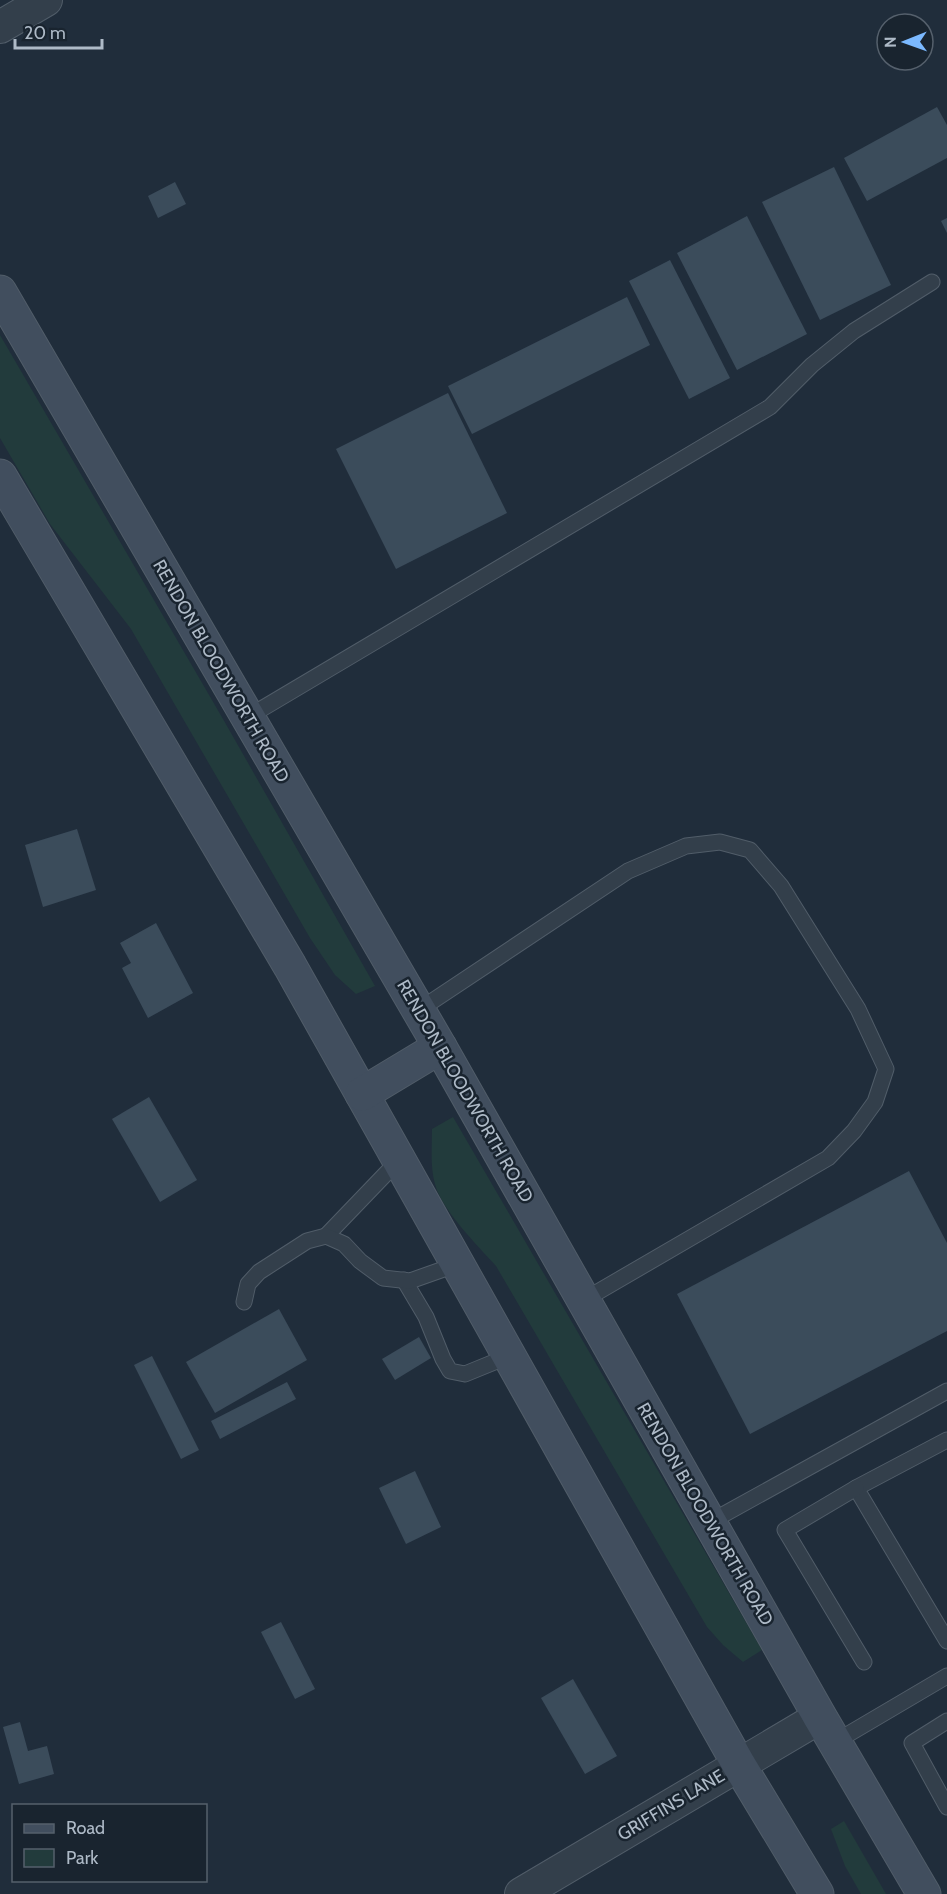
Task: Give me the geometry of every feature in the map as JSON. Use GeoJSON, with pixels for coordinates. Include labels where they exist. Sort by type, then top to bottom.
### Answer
{"type":"FeatureCollection","features":[{"type":"Feature","properties":{"kind":"main road","name":"RENDON BLOODWORTH ROAD"},"geometry":{"type":"LineString","coordinates":[[0,292],[440,1047],[827,1729],[924,1894]]}},
{"type":"Feature","properties":{"kind":"main road"},"geometry":{"type":"LineString","coordinates":[[0,477],[290,966],[739,1765],[817,1894]]}},
{"type":"Feature","properties":{"kind":"main road"},"geometry":{"type":"LineString","coordinates":[[362,1094],[440,1047]]}},
{"type":"Feature","properties":{"kind":"street"},"geometry":{"type":"LineString","coordinates":[[0,27],[46,0]]}},
{"type":"Feature","properties":{"kind":"street","name":"GRIFFINS LANE"},"geometry":{"type":"LineString","coordinates":[[521,1894],[739,1765],[827,1729]]}},
{"type":"Feature","properties":{"kind":"lane"},"geometry":{"type":"LineString","coordinates":[[248,717],[770,407],[812,365],[854,331],[932,282]]}},
{"type":"Feature","properties":{"kind":"lane"},"geometry":{"type":"LineString","coordinates":[[418,1010],[628,871],[686,846],[720,842],[750,850],[781,886],[858,1009],[886,1069],[874,1102],[854,1131],[828,1158],[584,1300]]}},
{"type":"Feature","properties":{"kind":"lane"},"geometry":{"type":"LineString","coordinates":[[244,1302],[248,1284],[259,1272],[307,1241],[326,1236],[399,1160]]}},
{"type":"Feature","properties":{"kind":"lane"},"geometry":{"type":"LineString","coordinates":[[326,1236],[344,1244],[360,1261],[383,1278],[410,1281],[458,1264]]}},
{"type":"Feature","properties":{"kind":"lane"},"geometry":{"type":"LineString","coordinates":[[404,1280],[426,1317],[450,1371],[465,1374],[509,1356]]}},
{"type":"Feature","properties":{"kind":"lane"},"geometry":{"type":"LineString","coordinates":[[710,1522],[947,1391]]}},
{"type":"Feature","properties":{"kind":"lane"},"geometry":{"type":"LineString","coordinates":[[864,1662],[785,1530],[856,1488],[947,1440]]}},
{"type":"Feature","properties":{"kind":"lane"},"geometry":{"type":"LineString","coordinates":[[856,1488],[947,1641]]}},
{"type":"Feature","properties":{"kind":"lane"},"geometry":{"type":"LineString","coordinates":[[827,1729],[947,1676]]}},
{"type":"Feature","properties":{"kind":"lane"},"geometry":{"type":"LineString","coordinates":[[947,1721],[912,1743],[947,1807]]}},
{"type":"Feature","properties":{"kind":"green space"},"geometry":{"type":"Polygon","coordinates":[[[0,335],[375,986],[356,994],[335,975],[310,938],[131,629],[50,524],[0,438],[0,335]]]}},
{"type":"Feature","properties":{"kind":"green space"},"geometry":{"type":"Polygon","coordinates":[[[453,1117],[762,1650],[743,1662],[707,1627],[496,1266],[461,1227],[439,1194],[432,1171],[432,1129],[453,1117]]]}},
{"type":"Feature","properties":{"kind":"green space"},"geometry":{"type":"Polygon","coordinates":[[[844,1821],[886,1894],[861,1894],[845,1866],[831,1829],[844,1821]]]}},
{"type":"Feature","properties":{"kind":"building"},"geometry":{"type":"Polygon","coordinates":[[[937,107],[947,125],[947,158],[867,201],[844,158],[937,107]]]}},
{"type":"Feature","properties":{"kind":"building"},"geometry":{"type":"Polygon","coordinates":[[[834,167],[891,285],[820,320],[762,202],[834,167]]]}},
{"type":"Feature","properties":{"kind":"building"},"geometry":{"type":"Polygon","coordinates":[[[175,182],[186,204],[158,218],[148,196],[175,182]]]}},
{"type":"Feature","properties":{"kind":"building"},"geometry":{"type":"Polygon","coordinates":[[[747,216],[807,334],[737,370],[677,253],[747,216]]]}},
{"type":"Feature","properties":{"kind":"building"},"geometry":{"type":"Polygon","coordinates":[[[947,218],[947,233],[941,221],[947,218]]]}},
{"type":"Feature","properties":{"kind":"building"},"geometry":{"type":"Polygon","coordinates":[[[670,260],[730,378],[689,399],[629,281],[670,260]]]}},
{"type":"Feature","properties":{"kind":"building"},"geometry":{"type":"Polygon","coordinates":[[[627,297],[650,345],[472,434],[448,386],[627,297]]]}},
{"type":"Feature","properties":{"kind":"building"},"geometry":{"type":"Polygon","coordinates":[[[448,393],[507,513],[396,569],[336,449],[448,393]]]}},
{"type":"Feature","properties":{"kind":"building"},"geometry":{"type":"Polygon","coordinates":[[[77,829],[96,890],[43,907],[25,845],[77,829]]]}},
{"type":"Feature","properties":{"kind":"building"},"geometry":{"type":"Polygon","coordinates":[[[156,923],[193,993],[148,1018],[122,968],[131,963],[120,943],[156,923]]]}},
{"type":"Feature","properties":{"kind":"building"},"geometry":{"type":"Polygon","coordinates":[[[149,1097],[197,1180],[160,1202],[112,1119],[149,1097]]]}},
{"type":"Feature","properties":{"kind":"building"},"geometry":{"type":"Polygon","coordinates":[[[909,1171],[947,1243],[947,1331],[750,1434],[677,1294],[909,1171]]]}},
{"type":"Feature","properties":{"kind":"building"},"geometry":{"type":"Polygon","coordinates":[[[279,1309],[307,1360],[215,1413],[186,1362],[279,1309]]]}},
{"type":"Feature","properties":{"kind":"building"},"geometry":{"type":"Polygon","coordinates":[[[419,1337],[431,1358],[395,1380],[382,1359],[419,1337]]]}},
{"type":"Feature","properties":{"kind":"building"},"geometry":{"type":"Polygon","coordinates":[[[152,1356],[199,1450],[181,1459],[134,1365],[152,1356]]]}},
{"type":"Feature","properties":{"kind":"building"},"geometry":{"type":"Polygon","coordinates":[[[287,1382],[296,1399],[220,1439],[211,1421],[287,1382]]]}},
{"type":"Feature","properties":{"kind":"building"},"geometry":{"type":"Polygon","coordinates":[[[415,1471],[441,1527],[406,1544],[379,1488],[415,1471]]]}},
{"type":"Feature","properties":{"kind":"building"},"geometry":{"type":"Polygon","coordinates":[[[281,1622],[315,1689],[295,1699],[261,1632],[281,1622]]]}},
{"type":"Feature","properties":{"kind":"building"},"geometry":{"type":"Polygon","coordinates":[[[573,1679],[617,1756],[585,1774],[541,1698],[573,1679]]]}},
{"type":"Feature","properties":{"kind":"building"},"geometry":{"type":"Polygon","coordinates":[[[20,1722],[28,1751],[47,1746],[54,1774],[19,1784],[3,1727],[20,1722]]]}}]}
